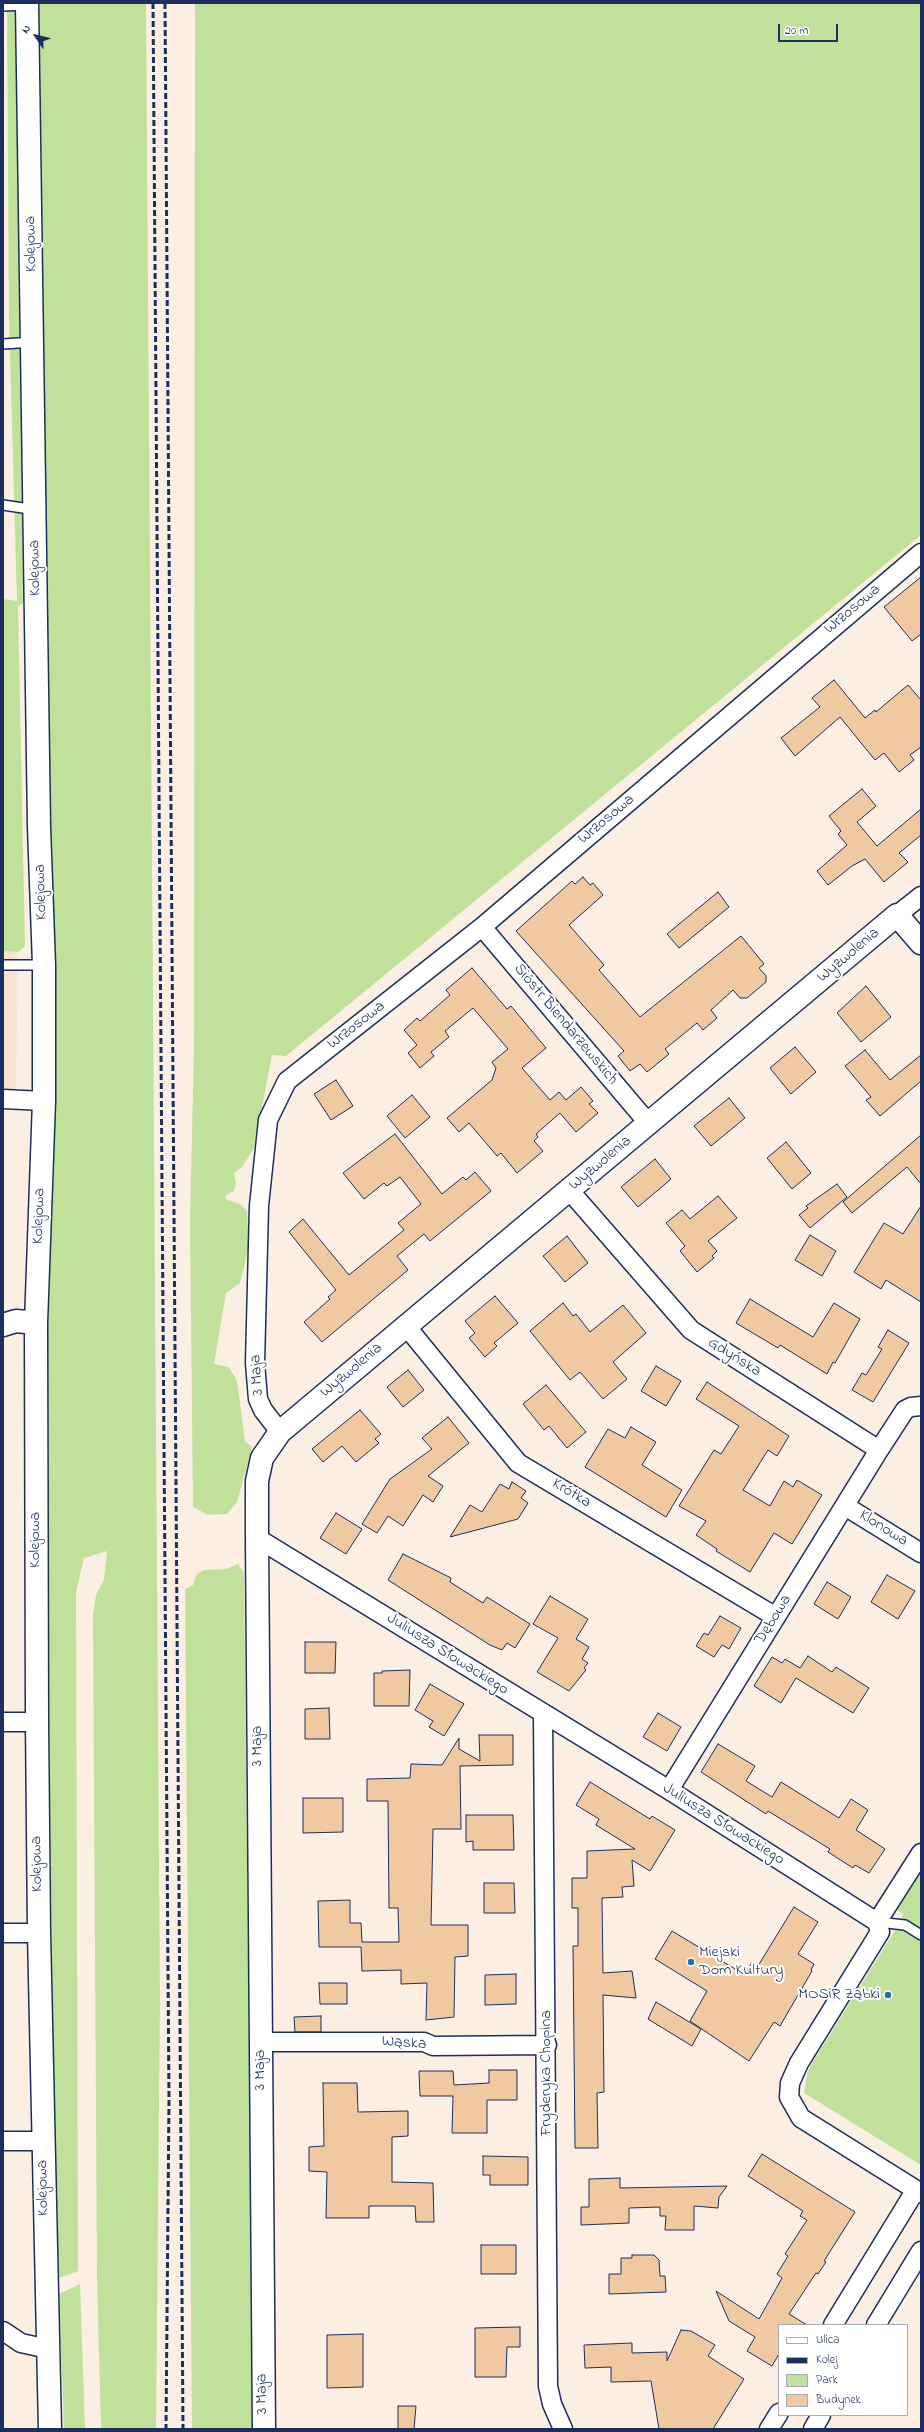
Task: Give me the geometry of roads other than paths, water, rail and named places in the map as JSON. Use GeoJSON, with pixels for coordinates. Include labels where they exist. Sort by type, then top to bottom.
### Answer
{"type":"FeatureCollection","features":[{"type":"Feature","properties":{"kind":"street","name":"Kolejowa"},"geometry":{"type":"LineString","coordinates":[[26,4],[34,342],[39,827],[44,964],[44,1101],[36,1323],[37,1722],[39,1933],[50,2429]]}},
{"type":"Feature","properties":{"kind":"street","name":"Wrzosowa"},"geometry":{"type":"LineString","coordinates":[[287,1081],[482,927],[921,552]]}},
{"type":"Feature","properties":{"kind":"street","name":"Wyzwolenia"},"geometry":{"type":"LineString","coordinates":[[280,1432],[921,896]]}},
{"type":"Feature","properties":{"kind":"street"},"geometry":{"type":"LineString","coordinates":[[897,915],[921,943]]}},
{"type":"Feature","properties":{"kind":"street","name":"Sióstr Biendarzewskich"},"geometry":{"type":"LineString","coordinates":[[482,927],[649,1124]]}},
{"type":"Feature","properties":{"kind":"street","name":"3 Maja"},"geometry":{"type":"LineString","coordinates":[[264,2429],[257,1538],[259,1468],[262,1458],[280,1432],[263,1410],[258,1399],[255,1363],[259,1206],[268,1120],[287,1081]]}},
{"type":"Feature","properties":{"kind":"street"},"geometry":{"type":"LineString","coordinates":[[3,1099],[44,1101]]}},
{"type":"Feature","properties":{"kind":"street","name":"Gdyńska"},"geometry":{"type":"LineString","coordinates":[[569,1190],[691,1330],[879,1450]]}},
{"type":"Feature","properties":{"kind":"street"},"geometry":{"type":"LineString","coordinates":[[3,1325],[16,1321],[36,1323]]}},
{"type":"Feature","properties":{"kind":"street","name":"Krótka"},"geometry":{"type":"LineString","coordinates":[[406,1326],[518,1463],[776,1617]]}},
{"type":"Feature","properties":{"kind":"street"},"geometry":{"type":"LineString","coordinates":[[879,1450],[905,1410],[911,1407],[921,1406]]}},
{"type":"Feature","properties":{"kind":"street","name":"Dębowa"},"geometry":{"type":"LineString","coordinates":[[668,1790],[879,1450]]}},
{"type":"Feature","properties":{"kind":"street","name":"Klonowa"},"geometry":{"type":"LineString","coordinates":[[845,1506],[921,1552]]}},
{"type":"Feature","properties":{"kind":"street","name":"Juliusza Słowackiego"},"geometry":{"type":"LineString","coordinates":[[257,1538],[668,1790],[877,1922]]}},
{"type":"Feature","properties":{"kind":"street","name":"Fryderyka Chopina"},"geometry":{"type":"LineString","coordinates":[[543,1714],[547,2045],[548,2386],[552,2404],[563,2429]]}},
{"type":"Feature","properties":{"kind":"street"},"geometry":{"type":"LineString","coordinates":[[3,1722],[37,1722]]}},
{"type":"Feature","properties":{"kind":"street"},"geometry":{"type":"LineString","coordinates":[[834,2324],[918,2192],[801,2118],[789,2097],[790,2083],[799,2063],[880,1932],[877,1922],[921,1853]]}},
{"type":"Feature","properties":{"kind":"street"},"geometry":{"type":"LineString","coordinates":[[3,1933],[39,1933]]}},
{"type":"Feature","properties":{"kind":"street","name":"Wąska"},"geometry":{"type":"LineString","coordinates":[[261,2042],[424,2042],[433,2046],[547,2045]]}},
{"type":"Feature","properties":{"kind":"street"},"geometry":{"type":"LineString","coordinates":[[3,2142],[43,2141]]}},
{"type":"Feature","properties":{"kind":"street"},"geometry":{"type":"LineString","coordinates":[[877,2324],[921,2251]]}},
{"type":"Feature","properties":{"kind":"street"},"geometry":{"type":"LineString","coordinates":[[3,2331],[21,2343],[48,2349]]}},
{"type":"Feature","properties":{"kind":"street"},"geometry":{"type":"LineString","coordinates":[[769,2429],[778,2414]]}},
{"type":"Feature","properties":{"kind":"street"},"geometry":{"type":"LineString","coordinates":[[813,2429],[820,2416]]}},
{"type":"Feature","properties":{"kind":"lane"},"geometry":{"type":"LineString","coordinates":[[3,6],[26,4]]}},
{"type":"Feature","properties":{"kind":"lane"},"geometry":{"type":"LineString","coordinates":[[3,344],[34,342]]}},
{"type":"Feature","properties":{"kind":"lane"},"geometry":{"type":"LineString","coordinates":[[3,505],[23,508],[35,506]]}},
{"type":"Feature","properties":{"kind":"lane"},"geometry":{"type":"LineString","coordinates":[[3,965],[44,964]]}},
{"type":"Feature","properties":{"kind":"lane"},"geometry":{"type":"LineString","coordinates":[[877,1922],[905,1924],[921,1935]]}},
{"type":"Feature","properties":{"kind":"railway"},"geometry":{"type":"LineString","coordinates":[[153,3],[169,2100],[166,2429]]}},
{"type":"Feature","properties":{"kind":"railway"},"geometry":{"type":"LineString","coordinates":[[165,3],[183,2429]]}},
{"type":"Feature","properties":{"kind":"place","name":"Miejski Dom Kultury"},"geometry":{"type":"Point","coordinates":[691,1962]}},
{"type":"Feature","properties":{"kind":"place","name":"MOSiR Ząbki"},"geometry":{"type":"Point","coordinates":[888,1995]}}]}
